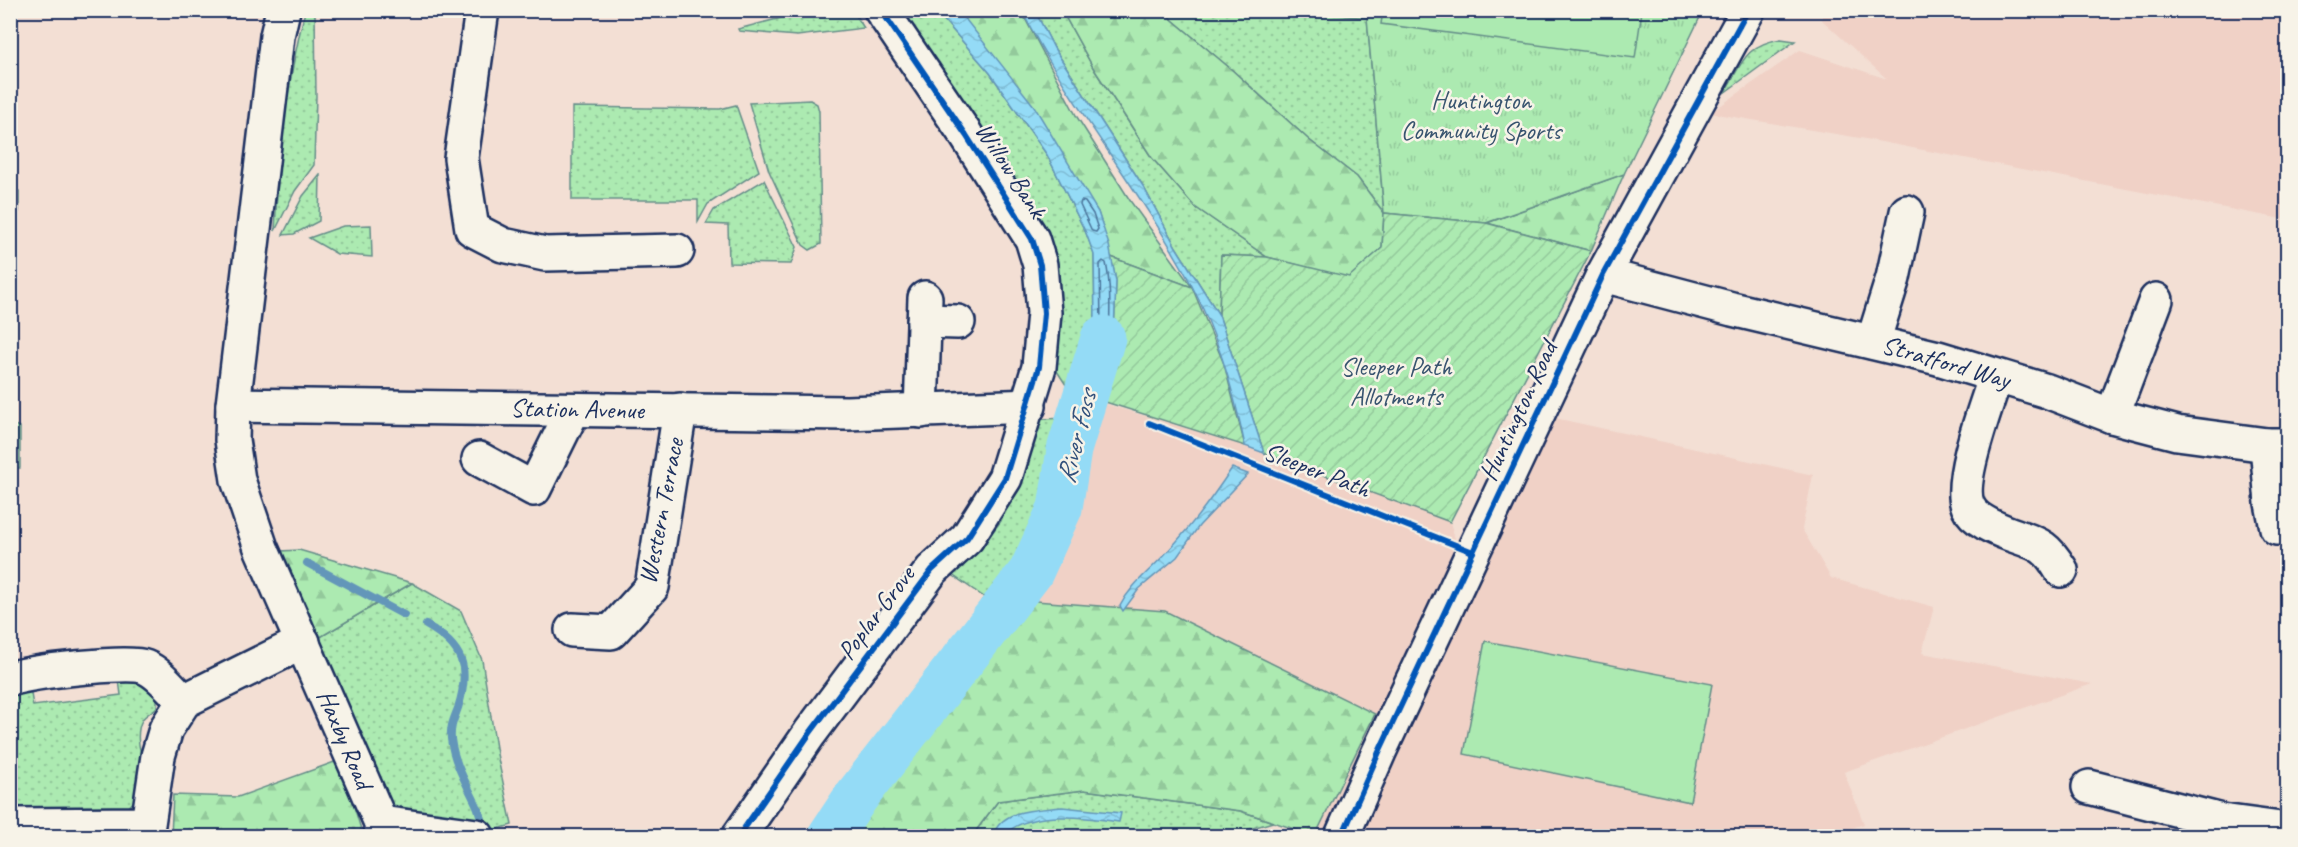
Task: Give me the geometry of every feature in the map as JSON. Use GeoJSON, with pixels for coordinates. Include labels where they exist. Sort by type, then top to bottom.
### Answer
{"type":"FeatureCollection","features":[{"type":"Feature","properties":{"kind":"street","name":"Haxby Road"},"geometry":{"type":"LineString","coordinates":[[283,10],[277,36],[233,405],[232,440],[238,480],[261,548],[382,830]]}},
{"type":"Feature","properties":{"kind":"street"},"geometry":{"type":"LineString","coordinates":[[482,10],[461,158],[472,229],[503,245],[545,254],[677,251]]}},
{"type":"Feature","properties":{"kind":"street","name":"Willow Bank"},"geometry":{"type":"LineString","coordinates":[[881,10],[966,135],[1032,239],[1040,265],[1044,313],[1039,367],[1029,406]]}},
{"type":"Feature","properties":{"kind":"street","name":"Huntington Road"},"geometry":{"type":"LineString","coordinates":[[1342,837],[1389,731],[1603,276],[1748,10]]}},
{"type":"Feature","properties":{"kind":"street"},"geometry":{"type":"LineString","coordinates":[[1873,342],[1893,278],[1907,212]]}},
{"type":"Feature","properties":{"kind":"street","name":"Stratford Way"},"geometry":{"type":"LineString","coordinates":[[1603,276],[1873,342],[2047,391],[2112,416],[2177,433],[2277,445]]}},
{"type":"Feature","properties":{"kind":"street"},"geometry":{"type":"LineString","coordinates":[[2112,416],[2156,300]]}},
{"type":"Feature","properties":{"kind":"street"},"geometry":{"type":"LineString","coordinates":[[921,411],[924,310],[958,322]]}},
{"type":"Feature","properties":{"kind":"street"},"geometry":{"type":"LineString","coordinates":[[1996,376],[1971,458],[1965,487],[1968,507],[1988,525],[2042,546],[2052,554],[2061,570]]}},
{"type":"Feature","properties":{"kind":"street","name":"Station Avenue"},"geometry":{"type":"LineString","coordinates":[[233,405],[847,413],[1029,406]]}},
{"type":"Feature","properties":{"kind":"street","name":"Poplar Grove"},"geometry":{"type":"LineString","coordinates":[[739,837],[810,733],[932,570],[967,538],[1005,478],[1029,406]]}},
{"type":"Feature","properties":{"kind":"street"},"geometry":{"type":"LineString","coordinates":[[479,459],[534,489],[573,410]]}},
{"type":"Feature","properties":{"kind":"street","name":"Western Terrace"},"geometry":{"type":"LineString","coordinates":[[572,630],[611,632],[652,587],[680,410]]}},
{"type":"Feature","properties":{"kind":"street"},"geometry":{"type":"LineString","coordinates":[[2277,445],[2272,503],[2277,528]]}},
{"type":"Feature","properties":{"kind":"street"},"geometry":{"type":"LineString","coordinates":[[10,825],[148,830],[158,756],[165,729],[184,701],[303,642]]}},
{"type":"Feature","properties":{"kind":"street"},"geometry":{"type":"LineString","coordinates":[[10,679],[121,663],[140,665],[148,668],[184,701]]}},
{"type":"Feature","properties":{"kind":"street"},"geometry":{"type":"LineString","coordinates":[[2089,788],[2222,821],[2288,830]]}},
{"type":"Feature","properties":{"kind":"street"},"geometry":{"type":"LineString","coordinates":[[382,830],[474,836]]}},
{"type":"Feature","properties":{"kind":"shaded area"},"geometry":{"type":"Polygon","coordinates":[[[1822,11],[2287,11],[2287,220],[1866,139],[1710,113],[1800,50],[1887,79],[1822,20],[1822,11]]]}},
{"type":"Feature","properties":{"kind":"shaded area"},"geometry":{"type":"Polygon","coordinates":[[[1082,397],[1245,446],[1450,522],[1471,592],[1492,555],[1555,418],[1813,475],[1802,529],[1831,578],[1934,607],[1922,653],[2092,684],[1844,772],[1864,824],[1829,836],[1315,836],[1375,714],[984,597],[1082,397]]]}},
{"type":"Feature","properties":{"kind":"green space"},"geometry":{"type":"Polygon","coordinates":[[[1301,10],[1367,17],[1384,213],[1357,177],[1308,139],[1231,69],[1162,11],[1301,10]]]}},
{"type":"Feature","properties":{"kind":"green space"},"geometry":{"type":"Polygon","coordinates":[[[1383,10],[1642,11],[1635,58],[1381,24],[1383,10]]]}},
{"type":"Feature","properties":{"kind":"green space"},"geometry":{"type":"Polygon","coordinates":[[[305,11],[315,11],[314,165],[295,191],[275,231],[284,120],[305,11]]]}},
{"type":"Feature","properties":{"kind":"green space"},"geometry":{"type":"Polygon","coordinates":[[[808,11],[853,11],[864,28],[797,36],[739,31],[738,29],[808,11]]]}},
{"type":"Feature","properties":{"kind":"green space"},"geometry":{"type":"Polygon","coordinates":[[[900,11],[936,11],[990,73],[1047,155],[1086,233],[1094,254],[1095,325],[1082,397],[1072,394],[1051,362],[1056,287],[900,11]]]}},
{"type":"Feature","properties":{"kind":"green space"},"geometry":{"type":"Polygon","coordinates":[[[959,11],[1021,11],[1077,117],[1131,202],[1192,287],[1111,257],[1098,212],[959,11]]]}},
{"type":"Feature","properties":{"kind":"green space"},"geometry":{"type":"Polygon","coordinates":[[[1035,11],[1062,11],[1094,69],[1152,158],[1195,207],[1267,257],[1221,255],[1219,315],[1176,247],[1143,186],[1054,48],[1035,11]]]}},
{"type":"Feature","properties":{"kind":"green space"},"geometry":{"type":"Polygon","coordinates":[[[1062,11],[1162,11],[1231,69],[1308,139],[1357,177],[1384,213],[1382,248],[1349,278],[1267,257],[1195,207],[1152,158],[1094,69],[1062,11]]]}},
{"type":"Feature","properties":{"kind":"green space","name":"Huntington Community Sports"},"geometry":{"type":"Polygon","coordinates":[[[1301,11],[1703,11],[1624,174],[1486,223],[1384,213],[1367,18],[1301,11]]]}},
{"type":"Feature","properties":{"kind":"green space"},"geometry":{"type":"Polygon","coordinates":[[[1781,39],[1795,41],[1724,93],[1745,57],[1751,51],[1781,39]]]}},
{"type":"Feature","properties":{"kind":"green space"},"geometry":{"type":"Polygon","coordinates":[[[810,100],[817,104],[819,111],[821,244],[810,250],[803,245],[769,171],[749,103],[810,100]]]}},
{"type":"Feature","properties":{"kind":"green space"},"geometry":{"type":"Polygon","coordinates":[[[736,105],[759,171],[708,204],[698,222],[698,200],[572,200],[572,107],[720,109],[736,105]]]}},
{"type":"Feature","properties":{"kind":"green space"},"geometry":{"type":"Polygon","coordinates":[[[1624,174],[1591,251],[1487,223],[1624,174]]]}},
{"type":"Feature","properties":{"kind":"green space"},"geometry":{"type":"Polygon","coordinates":[[[320,175],[319,221],[294,234],[283,235],[303,196],[320,175]]]}},
{"type":"Feature","properties":{"kind":"green space"},"geometry":{"type":"Polygon","coordinates":[[[764,180],[797,247],[791,264],[729,263],[728,225],[706,224],[714,210],[764,180]]]}},
{"type":"Feature","properties":{"kind":"green space"},"geometry":{"type":"Polygon","coordinates":[[[11,188],[19,191],[19,211],[11,228],[11,188]]]}},
{"type":"Feature","properties":{"kind":"green space","name":"Sleeper Path Allotments"},"geometry":{"type":"Polygon","coordinates":[[[1384,213],[1486,223],[1591,251],[1450,522],[1264,453],[1219,315],[1221,255],[1267,257],[1349,277],[1382,248],[1384,213]]]}},
{"type":"Feature","properties":{"kind":"green space"},"geometry":{"type":"Polygon","coordinates":[[[371,225],[372,257],[337,254],[309,238],[343,226],[371,225]]]}},
{"type":"Feature","properties":{"kind":"green space"},"geometry":{"type":"Polygon","coordinates":[[[1111,257],[1192,287],[1224,364],[1245,446],[1099,400],[1109,373],[1114,334],[1116,281],[1111,257]]]}},
{"type":"Feature","properties":{"kind":"green space"},"geometry":{"type":"Polygon","coordinates":[[[1075,418],[1059,445],[1051,474],[1048,504],[1006,576],[984,597],[948,572],[982,546],[1001,521],[1039,419],[1075,418]]]}},
{"type":"Feature","properties":{"kind":"green space"},"geometry":{"type":"Polygon","coordinates":[[[11,424],[20,427],[20,468],[11,468],[11,424]]]}},
{"type":"Feature","properties":{"kind":"green space"},"geometry":{"type":"Polygon","coordinates":[[[299,550],[412,583],[317,639],[281,551],[299,550]]]}},
{"type":"Feature","properties":{"kind":"green space"},"geometry":{"type":"Polygon","coordinates":[[[412,583],[461,611],[482,660],[497,754],[512,825],[494,830],[390,804],[317,639],[412,583]]]}},
{"type":"Feature","properties":{"kind":"green space"},"geometry":{"type":"Polygon","coordinates":[[[984,597],[1165,611],[1375,714],[1315,836],[1241,811],[1084,790],[998,801],[972,836],[825,836],[984,597]]]}},
{"type":"Feature","properties":{"kind":"green space"},"geometry":{"type":"Polygon","coordinates":[[[1485,641],[1712,684],[1690,802],[1464,754],[1485,641]]]}},
{"type":"Feature","properties":{"kind":"green space"},"geometry":{"type":"Polygon","coordinates":[[[126,672],[157,694],[157,707],[143,718],[138,735],[144,759],[138,797],[123,813],[11,816],[11,688],[30,687],[33,706],[121,695],[118,673],[126,672]]]}},
{"type":"Feature","properties":{"kind":"green space"},"geometry":{"type":"Polygon","coordinates":[[[340,760],[363,836],[171,836],[173,795],[238,797],[340,760]]]}},
{"type":"Feature","properties":{"kind":"green space"},"geometry":{"type":"Polygon","coordinates":[[[1084,790],[1241,811],[1273,822],[1226,836],[972,836],[998,801],[1084,790]]]}},
{"type":"Feature","properties":{"kind":"water"},"geometry":{"type":"Polygon","coordinates":[[[936,11],[959,11],[1034,106],[1098,212],[1109,245],[1116,281],[1114,334],[1109,373],[1099,400],[1082,397],[1095,324],[1094,255],[1086,233],[1047,155],[990,73],[936,11]]]}},
{"type":"Feature","properties":{"kind":"water"},"geometry":{"type":"Polygon","coordinates":[[[1022,11],[1035,11],[1054,48],[1143,186],[1176,247],[1219,315],[1264,453],[1245,446],[1224,364],[1210,324],[1192,286],[1151,216],[1062,81],[1022,11]]]}},
{"type":"Feature","properties":{"kind":"water"},"geometry":{"type":"Polygon","coordinates":[[[1232,468],[1248,474],[1199,526],[1177,557],[1139,589],[1123,611],[1120,606],[1130,591],[1184,533],[1232,468]]]}},
{"type":"Feature","properties":{"kind":"water"},"geometry":{"type":"Polygon","coordinates":[[[1062,807],[1121,813],[1119,822],[1074,817],[1042,818],[1014,827],[1004,836],[993,836],[997,827],[1012,815],[1062,807]]]}},
{"type":"Feature","properties":{"kind":"waterway","name":"River Foss"},"geometry":{"type":"LineString","coordinates":[[830,836],[856,797],[1031,572],[1060,508],[1069,450],[1103,338]]}},
{"type":"Feature","properties":{"kind":"waterway"},"geometry":{"type":"LineString","coordinates":[[307,563],[404,615]]}},
{"type":"Feature","properties":{"kind":"waterway"},"geometry":{"type":"LineString","coordinates":[[426,625],[448,641],[461,659],[464,681],[452,726],[451,739],[458,765],[477,806],[484,828]]}},
{"type":"Feature","properties":{"kind":"cycle path"},"geometry":{"type":"LineString","coordinates":[[739,836],[810,733],[932,570],[967,538],[1005,478],[1039,367],[1044,313],[1040,265],[1032,239],[966,135],[881,10]]}},
{"type":"Feature","properties":{"kind":"cycle path"},"geometry":{"type":"LineString","coordinates":[[1342,836],[1379,752],[1603,275],[1748,10]]}},
{"type":"Feature","properties":{"kind":"cycle path","name":"Sleeper Path"},"geometry":{"type":"LineString","coordinates":[[1149,423],[1473,552]]}}]}
